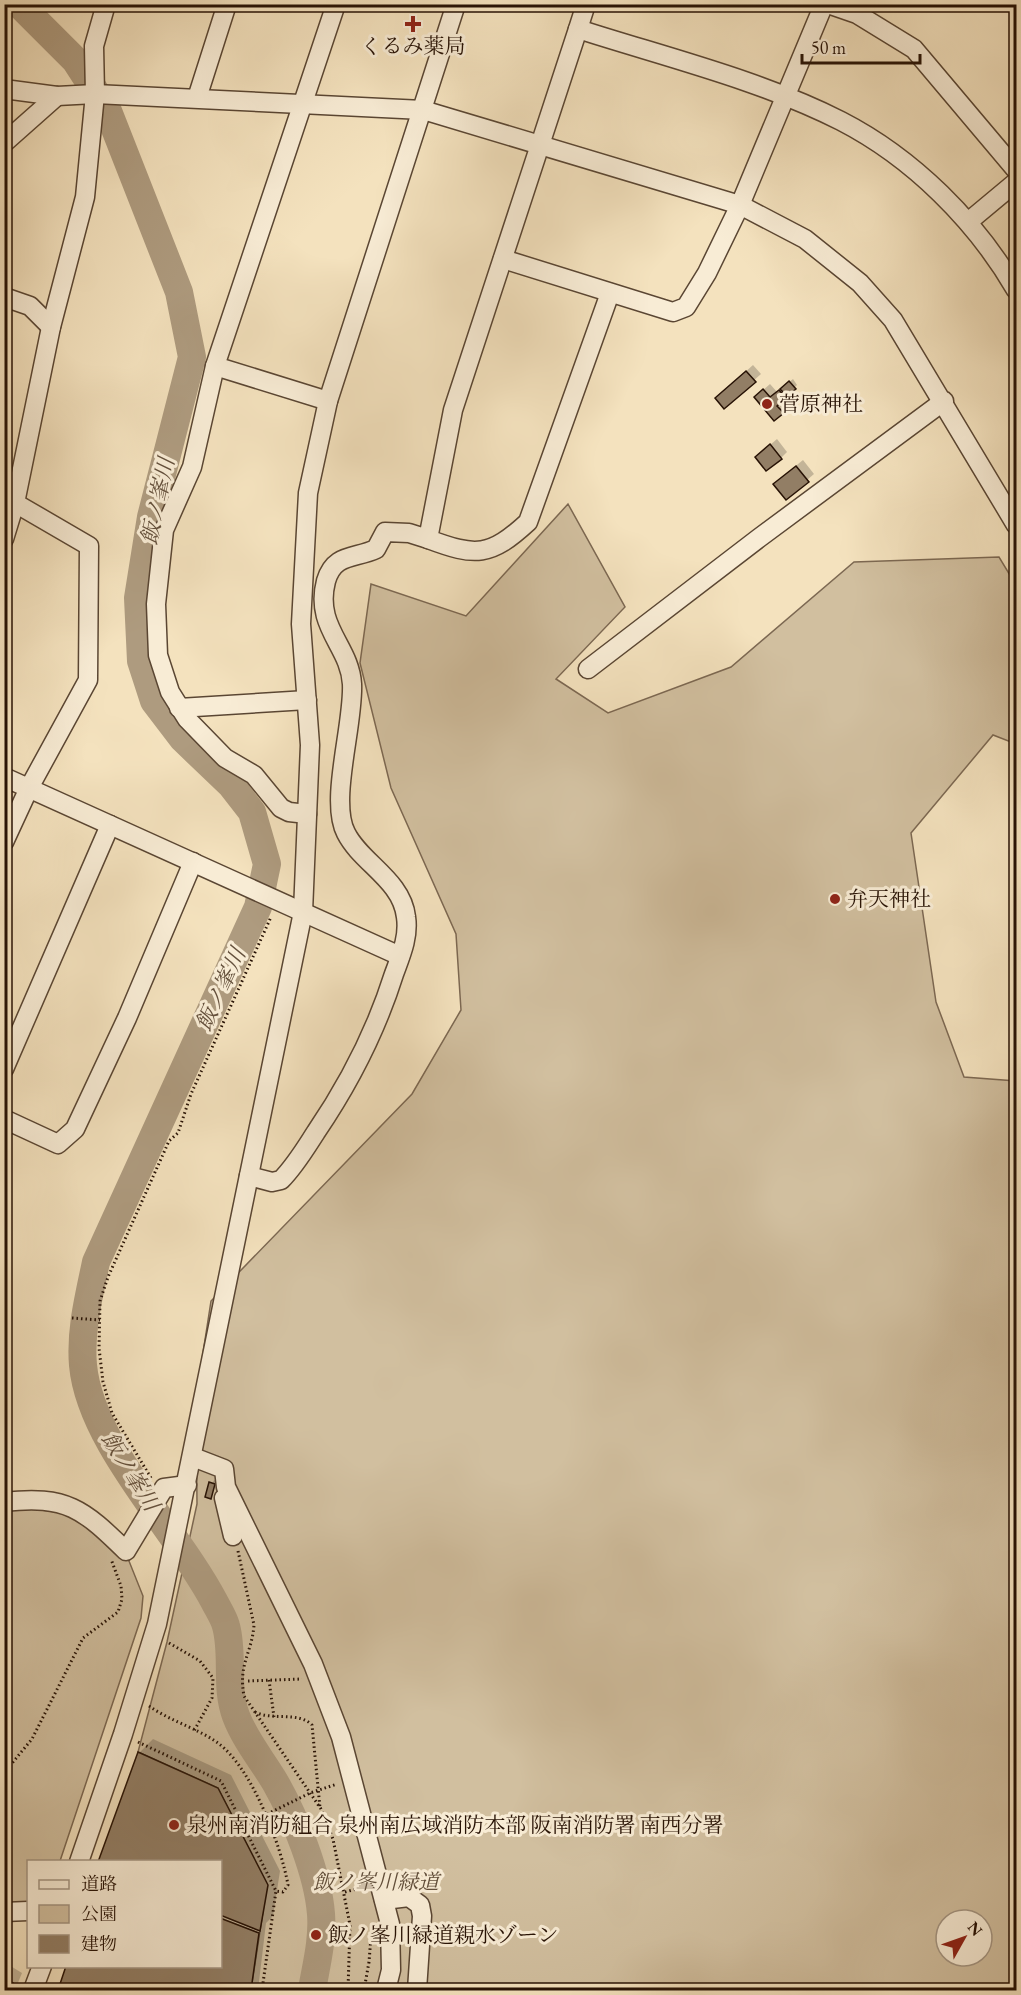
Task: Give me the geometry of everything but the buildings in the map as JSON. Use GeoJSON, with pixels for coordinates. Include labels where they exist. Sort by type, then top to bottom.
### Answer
{"type":"FeatureCollection","features":[{"type":"Feature","properties":{"kind":"street"},"geometry":{"type":"LineString","coordinates":[[4,539],[10,503],[51,327],[85,197],[95,94],[94,46],[106,4]]}},
{"type":"Feature","properties":{"kind":"street"},"geometry":{"type":"LineString","coordinates":[[196,98],[227,4]]}},
{"type":"Feature","properties":{"kind":"street"},"geometry":{"type":"LineString","coordinates":[[307,814],[289,812],[281,808],[254,775],[225,758],[179,708],[164,673],[156,637],[164,530],[192,467],[214,366],[304,105],[336,4]]}},
{"type":"Feature","properties":{"kind":"street"},"geometry":{"type":"LineString","coordinates":[[80,1860],[153,1638],[193,1457],[303,912],[310,744],[301,624],[308,493],[328,401],[456,4]]}},
{"type":"Feature","properties":{"kind":"street"},"geometry":{"type":"LineString","coordinates":[[428,538],[453,410],[586,4]]}},
{"type":"Feature","properties":{"kind":"street"},"geometry":{"type":"LineString","coordinates":[[503,259],[674,312],[686,307],[740,205],[824,4]]}},
{"type":"Feature","properties":{"kind":"street"},"geometry":{"type":"LineString","coordinates":[[828,4],[858,14],[914,49],[1017,170]]}},
{"type":"Feature","properties":{"kind":"street"},"geometry":{"type":"LineString","coordinates":[[578,29],[785,96],[842,122],[888,151],[927,182],[968,222],[1017,290]]}},
{"type":"Feature","properties":{"kind":"street"},"geometry":{"type":"LineString","coordinates":[[4,89],[57,96],[95,94],[423,110],[540,143],[740,205],[805,239],[860,283],[893,320],[1017,525]]}},
{"type":"Feature","properties":{"kind":"street"},"geometry":{"type":"LineString","coordinates":[[4,143],[57,96]]}},
{"type":"Feature","properties":{"kind":"street"},"geometry":{"type":"LineString","coordinates":[[968,222],[1017,182]]}},
{"type":"Feature","properties":{"kind":"street"},"geometry":{"type":"LineString","coordinates":[[249,1176],[272,1182],[281,1180],[336,1102],[368,1045],[406,938],[406,916],[401,899],[390,883],[357,850],[345,832],[340,796],[350,730],[352,681],[347,663],[329,627],[323,608],[326,580],[334,565],[348,556],[376,549],[384,532],[409,533],[444,545],[488,551],[510,538],[528,522],[610,293]]}},
{"type":"Feature","properties":{"kind":"street"},"geometry":{"type":"LineString","coordinates":[[4,297],[30,306],[51,327]]}},
{"type":"Feature","properties":{"kind":"street"},"geometry":{"type":"LineString","coordinates":[[214,366],[328,401]]}},
{"type":"Feature","properties":{"kind":"street"},"geometry":{"type":"LineString","coordinates":[[588,669],[759,538],[944,402]]}},
{"type":"Feature","properties":{"kind":"street"},"geometry":{"type":"LineString","coordinates":[[4,842],[29,788],[87,680],[89,546],[10,503]]}},
{"type":"Feature","properties":{"kind":"street"},"geometry":{"type":"LineString","coordinates":[[179,708],[307,700]]}},
{"type":"Feature","properties":{"kind":"street"},"geometry":{"type":"LineString","coordinates":[[4,777],[400,956]]}},
{"type":"Feature","properties":{"kind":"street"},"geometry":{"type":"LineString","coordinates":[[4,1069],[110,825]]}},
{"type":"Feature","properties":{"kind":"street"},"geometry":{"type":"LineString","coordinates":[[4,1119],[57,1144],[75,1129],[127,1018],[193,862]]}},
{"type":"Feature","properties":{"kind":"street"},"geometry":{"type":"LineString","coordinates":[[193,1457],[224,1469],[226,1487],[319,1679],[341,1737],[390,1924],[391,1970],[386,1990]]}},
{"type":"Feature","properties":{"kind":"street"},"geometry":{"type":"LineString","coordinates":[[4,1502],[22,1500],[72,1506],[92,1517],[126,1551],[164,1488],[187,1485]]}},
{"type":"Feature","properties":{"kind":"street"},"geometry":{"type":"LineString","coordinates":[[226,1487],[222,1489],[233,1536]]}},
{"type":"Feature","properties":{"kind":"street"},"geometry":{"type":"LineString","coordinates":[[384,1900],[409,1897],[420,1905],[422,1916],[417,1990]]}},
{"type":"Feature","properties":{"kind":"street"},"geometry":{"type":"LineString","coordinates":[[4,1912],[27,1911]]}},
{"type":"Feature","properties":{"kind":"street"},"geometry":{"type":"LineString","coordinates":[[33,1990],[41,1968]]}},
{"type":"Feature","properties":{"kind":"path"},"geometry":{"type":"LineString","coordinates":[[164,1488],[160,1478],[151,1478],[112,1413],[103,1382],[100,1301],[108,1277],[169,1142],[178,1133],[191,1094],[278,901]]}},
{"type":"Feature","properties":{"kind":"path"},"geometry":{"type":"LineString","coordinates":[[72,1318],[100,1320]]}},
{"type":"Feature","properties":{"kind":"path"},"geometry":{"type":"LineString","coordinates":[[233,1536],[254,1625],[253,1636],[242,1664],[241,1681],[244,1696],[321,1809],[333,1839],[345,1892],[350,1942],[348,1990]]}},
{"type":"Feature","properties":{"kind":"path"},"geometry":{"type":"LineString","coordinates":[[4,1773],[32,1739],[82,1638],[118,1612],[122,1599],[121,1586],[111,1560],[119,1544]]}},
{"type":"Feature","properties":{"kind":"path"},"geometry":{"type":"LineString","coordinates":[[153,1638],[186,1651],[208,1668],[213,1678],[212,1698],[194,1731]]}},
{"type":"Feature","properties":{"kind":"path"},"geometry":{"type":"LineString","coordinates":[[248,1681],[319,1679]]}},
{"type":"Feature","properties":{"kind":"path"},"geometry":{"type":"LineString","coordinates":[[269,1680],[274,1717]]}},
{"type":"Feature","properties":{"kind":"path"},"geometry":{"type":"LineString","coordinates":[[135,1697],[166,1718],[218,1743],[229,1754],[248,1781],[279,1843],[288,1885],[283,1892],[276,1892]]}},
{"type":"Feature","properties":{"kind":"path"},"geometry":{"type":"LineString","coordinates":[[253,1710],[274,1717],[302,1718],[312,1725],[321,1789],[321,1809]]}},
{"type":"Feature","properties":{"kind":"path"},"geometry":{"type":"LineString","coordinates":[[123,1734],[220,1781],[276,1892],[262,1990]]}},
{"type":"Feature","properties":{"kind":"path"},"geometry":{"type":"LineString","coordinates":[[243,1826],[310,1792],[321,1789]]}},
{"type":"Feature","properties":{"kind":"path"},"geometry":{"type":"LineString","coordinates":[[363,1990],[369,1962],[372,1918]]}},
{"type":"Feature","properties":{"kind":"green space","name":"飯ノ峯川緑道"},"geometry":{"type":"Polygon","coordinates":[[[568,504],[625,607],[556,679],[608,713],[731,667],[854,562],[999,557],[1016,585],[1016,744],[993,735],[911,833],[936,1002],[964,1077],[1016,1081],[1016,1990],[251,1990],[267,1885],[218,1788],[138,1752],[167,1642],[197,1504],[196,1398],[211,1301],[412,1094],[461,1010],[456,934],[391,788],[360,663],[371,584],[466,616],[568,504]]]}},
{"type":"Feature","properties":{"kind":"green space"},"geometry":{"type":"Polygon","coordinates":[[[25,1508],[73,1514],[121,1550],[129,1561],[143,1596],[141,1618],[60,1860],[27,1860],[27,1920],[5,1920],[4,1509],[25,1508]]]}},
{"type":"Feature","properties":{"kind":"waterway","name":"飯ノ峯川"},"geometry":{"type":"LineString","coordinates":[[19,4],[75,60],[108,111],[179,292],[192,357],[151,517],[138,598],[141,661],[154,701],[183,739],[231,785],[252,812],[267,864],[258,907],[96,1262],[84,1326],[83,1365],[89,1395],[101,1425],[118,1456],[198,1574],[225,1623],[229,1648],[231,1694],[236,1716],[290,1812],[315,1881],[321,1914],[321,1933],[312,1990]]}},
{"type":"Feature","properties":{"kind":"place","name":"くるみ薬局"},"geometry":{"type":"Point","coordinates":[413,24]}},
{"type":"Feature","properties":{"kind":"place","name":"菅原神社"},"geometry":{"type":"Point","coordinates":[767,404]}},
{"type":"Feature","properties":{"kind":"place","name":"弁天神社"},"geometry":{"type":"Point","coordinates":[835,899]}},
{"type":"Feature","properties":{"kind":"place","name":"泉州南消防組合 泉州南広域消防本部 阪南消防署 南西分署"},"geometry":{"type":"Point","coordinates":[174,1825]}},
{"type":"Feature","properties":{"kind":"place","name":"飯ノ峯川緑道親水ゾーン"},"geometry":{"type":"Point","coordinates":[316,1935]}}]}
